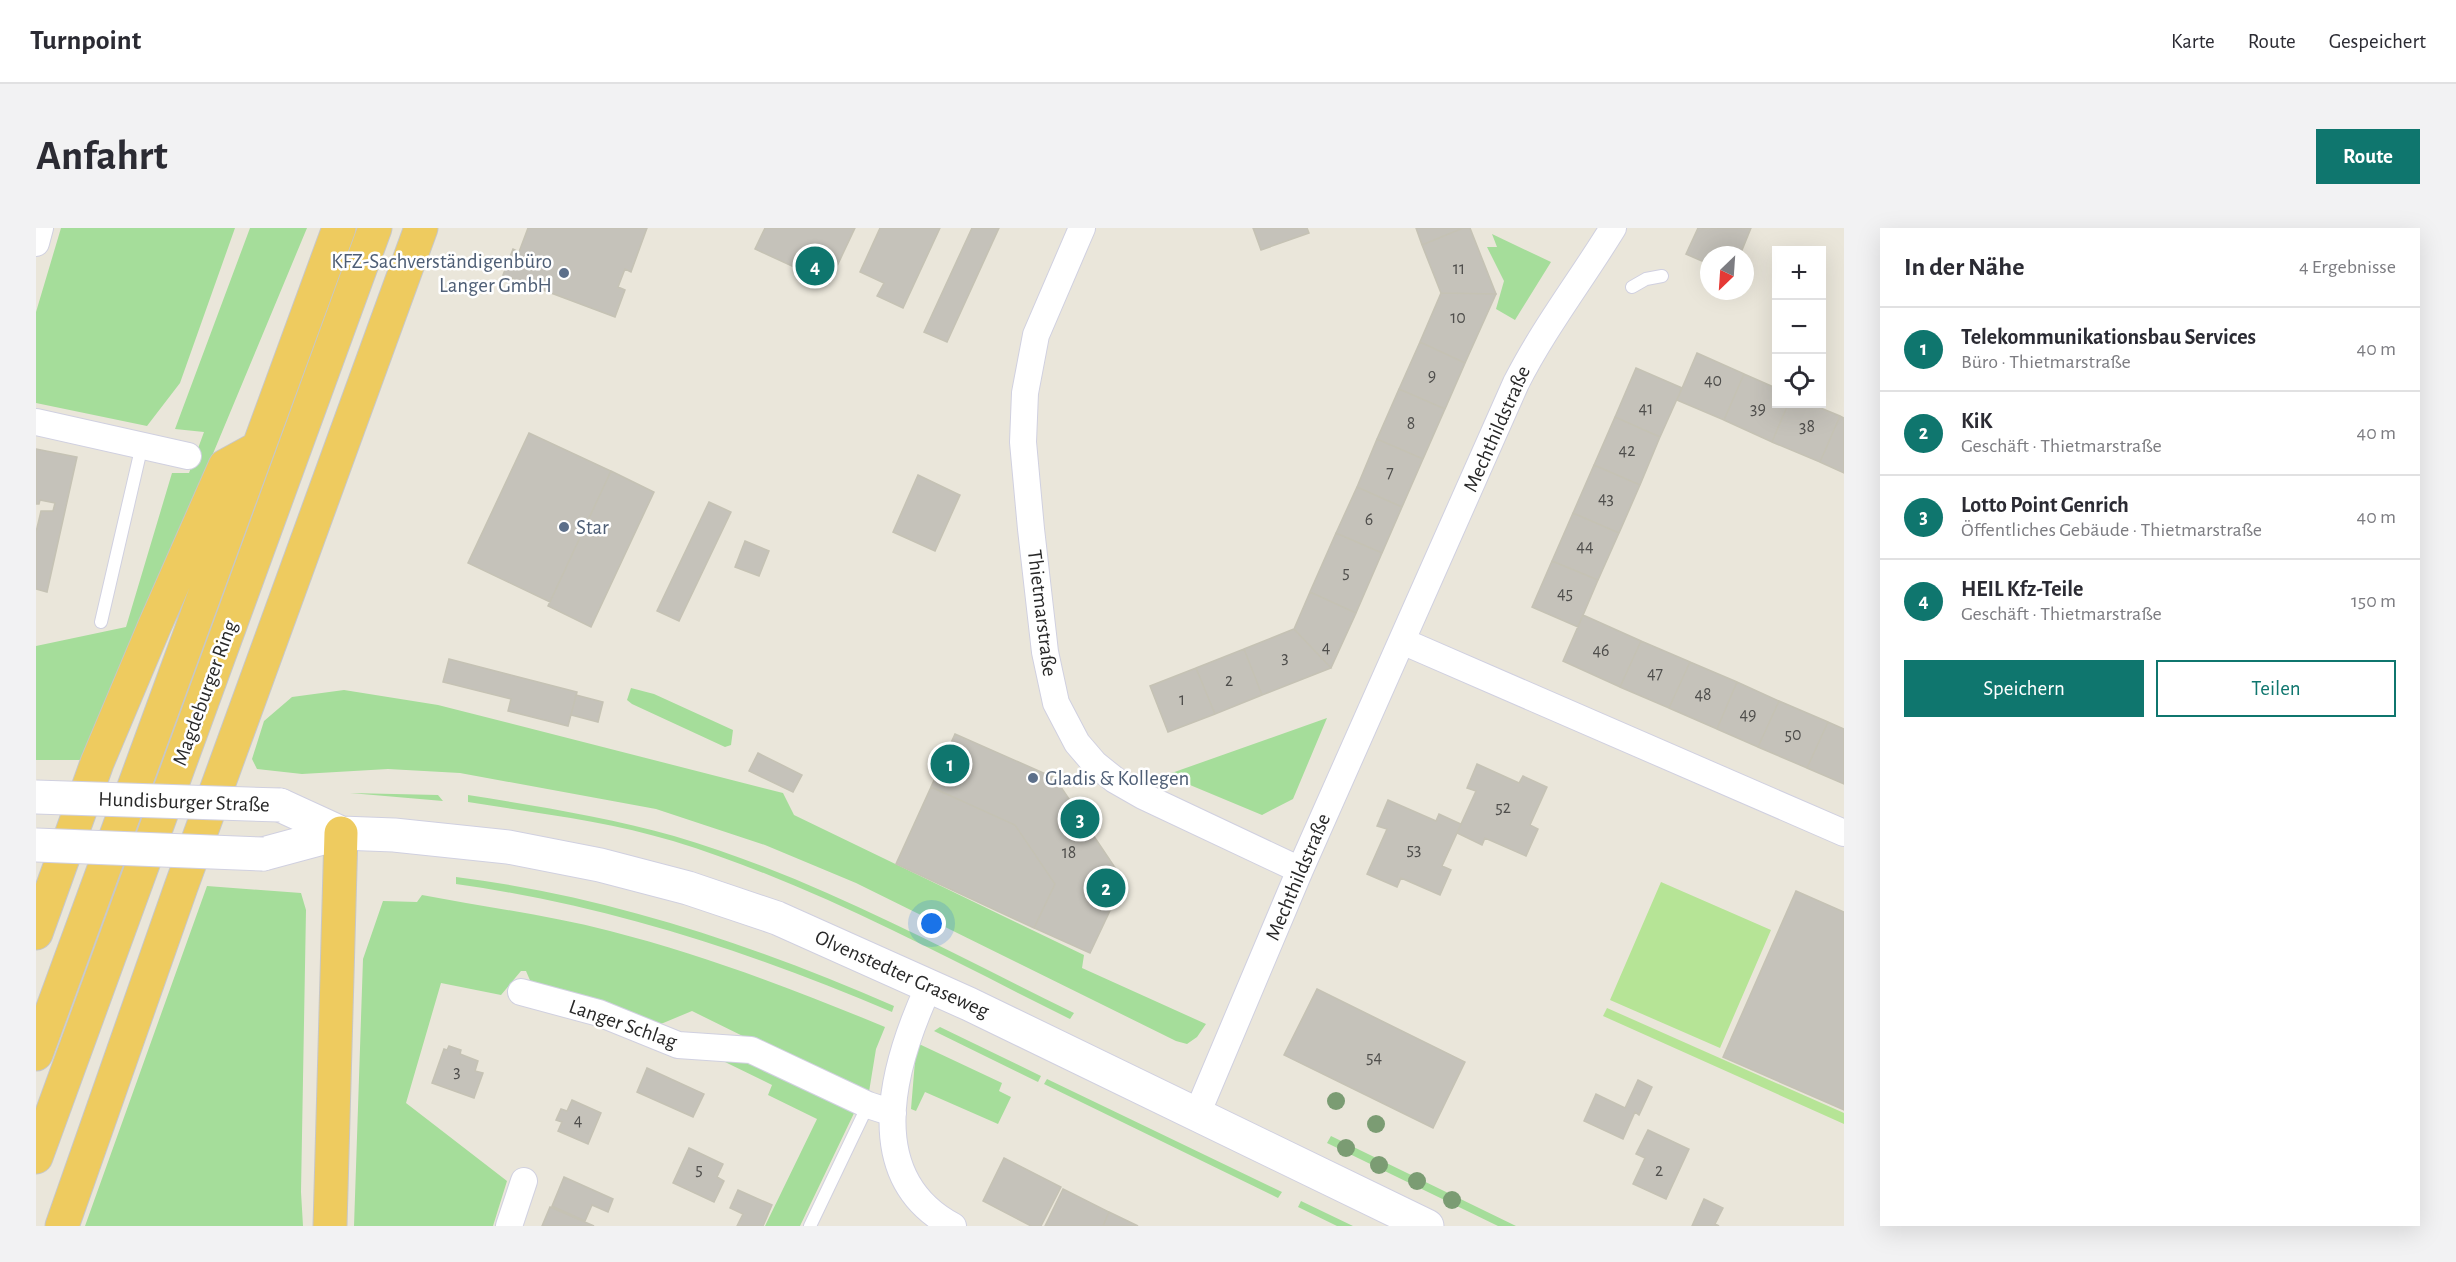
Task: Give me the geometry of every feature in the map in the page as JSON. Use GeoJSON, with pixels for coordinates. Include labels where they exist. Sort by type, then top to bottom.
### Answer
{"type":"FeatureCollection","features":[{"type":"Feature","properties":{"kind":"highway","name":"Magdeburger Ring"},"geometry":{"type":"LineString","coordinates":[[36,1054],[256,449],[339,228]]}},
{"type":"Feature","properties":{"kind":"highway","name":"Magdeburger Ring"},"geometry":{"type":"LineString","coordinates":[[36,1157],[375,228]]}},
{"type":"Feature","properties":{"kind":"highway"},"geometry":{"type":"LineString","coordinates":[[62,1226],[181,886],[421,228]]}},
{"type":"Feature","properties":{"kind":"highway"},"geometry":{"type":"LineString","coordinates":[[36,933],[98,763],[155,624],[225,466],[256,449]]}},
{"type":"Feature","properties":{"kind":"highway"},"geometry":{"type":"LineString","coordinates":[[330,1226],[341,833]]}},
{"type":"Feature","properties":{"kind":"main road","name":"Hundisburger Straße"},"geometry":{"type":"LineString","coordinates":[[36,797],[280,805],[341,833]]}},
{"type":"Feature","properties":{"kind":"main road"},"geometry":{"type":"LineString","coordinates":[[36,845],[263,854],[341,833]]}},
{"type":"Feature","properties":{"kind":"main road","name":"Olvenstedter Graseweg"},"geometry":{"type":"LineString","coordinates":[[341,833],[434,838],[508,847],[639,874],[777,918],[929,986],[1427,1226]]}},
{"type":"Feature","properties":{"kind":"street"},"geometry":{"type":"LineString","coordinates":[[36,243],[40,228]]}},
{"type":"Feature","properties":{"kind":"street","name":"Thietmarstraße"},"geometry":{"type":"LineString","coordinates":[[1082,228],[1036,335],[1025,393],[1023,442],[1031,529],[1045,652],[1056,703],[1068,730],[1085,753],[1115,780],[1143,796],[1300,870]]}},
{"type":"Feature","properties":{"kind":"street","name":"Mechthildstraße"},"geometry":{"type":"LineString","coordinates":[[1197,1114],[1300,870],[1516,382],[1540,337],[1575,288],[1612,228]]}},
{"type":"Feature","properties":{"kind":"street"},"geometry":{"type":"LineString","coordinates":[[36,422],[188,456]]}},
{"type":"Feature","properties":{"kind":"street"},"geometry":{"type":"LineString","coordinates":[[1402,641],[1844,833]]}},
{"type":"Feature","properties":{"kind":"street"},"geometry":{"type":"LineString","coordinates":[[929,986],[909,1028],[899,1060],[892,1113],[896,1149],[908,1185],[929,1211],[953,1226]]}},
{"type":"Feature","properties":{"kind":"street","name":"Langer Schlag"},"geometry":{"type":"LineString","coordinates":[[521,992],[598,1013],[678,1045],[751,1050],[868,1105],[892,1113]]}},
{"type":"Feature","properties":{"kind":"street"},"geometry":{"type":"LineString","coordinates":[[509,1226],[524,1181]]}},
{"type":"Feature","properties":{"kind":"lane"},"geometry":{"type":"LineString","coordinates":[[1632,287],[1646,279],[1662,276]]}},
{"type":"Feature","properties":{"kind":"lane"},"geometry":{"type":"LineString","coordinates":[[101,622],[142,445]]}},
{"type":"Feature","properties":{"kind":"lane"},"geometry":{"type":"LineString","coordinates":[[810,1226],[868,1105]]}},
{"type":"Feature","properties":{"kind":"green space"},"geometry":{"type":"Polygon","coordinates":[[[61,228],[235,228],[180,383],[147,426],[36,403],[36,312],[61,228]]]}},
{"type":"Feature","properties":{"kind":"green space"},"geometry":{"type":"Polygon","coordinates":[[[250,228],[307,228],[202,480],[81,760],[36,760],[36,646],[126,627],[172,473],[189,473],[204,432],[175,429],[250,228]]]}},
{"type":"Feature","properties":{"kind":"green space"},"geometry":{"type":"Polygon","coordinates":[[[1492,234],[1551,262],[1515,320],[1496,309],[1504,281],[1487,247],[1497,247],[1492,234]]]}},
{"type":"Feature","properties":{"kind":"green space"},"geometry":{"type":"Polygon","coordinates":[[[631,688],[654,694],[733,730],[731,745],[725,747],[632,704],[627,700],[631,688]]]}},
{"type":"Feature","properties":{"kind":"green space"},"geometry":{"type":"Polygon","coordinates":[[[344,690],[438,705],[783,793],[794,815],[1084,955],[1082,968],[1206,1024],[1197,1037],[1187,1044],[1176,1041],[856,883],[765,845],[656,809],[460,773],[388,769],[302,774],[257,769],[252,759],[264,721],[292,697],[344,690]]]}},
{"type":"Feature","properties":{"kind":"green space"},"geometry":{"type":"Polygon","coordinates":[[[1327,718],[1293,799],[1262,815],[1166,775],[1327,718]]]}},
{"type":"Feature","properties":{"kind":"green space"},"geometry":{"type":"Polygon","coordinates":[[[350,793],[438,795],[443,801],[350,793]]]}},
{"type":"Feature","properties":{"kind":"green space"},"geometry":{"type":"Polygon","coordinates":[[[468,795],[623,823],[726,853],[828,893],[1074,1013],[1070,1019],[876,922],[725,858],[623,828],[468,802],[468,795]]]}},
{"type":"Feature","properties":{"kind":"green space"},"geometry":{"type":"Polygon","coordinates":[[[456,877],[513,885],[569,897],[680,926],[788,963],[894,1006],[892,1012],[786,970],[678,933],[568,904],[456,884],[456,877]]]}},
{"type":"Feature","properties":{"kind":"green space"},"geometry":{"type":"Polygon","coordinates":[[[1661,882],[1771,930],[1720,1048],[1610,1000],[1661,882]]]}},
{"type":"Feature","properties":{"kind":"green space"},"geometry":{"type":"Polygon","coordinates":[[[207,886],[301,893],[306,910],[301,1192],[303,1226],[85,1226],[207,886]]]}},
{"type":"Feature","properties":{"kind":"green space"},"geometry":{"type":"Polygon","coordinates":[[[422,895],[563,920],[645,940],[749,974],[885,1027],[876,1049],[868,1098],[692,1011],[656,1026],[532,985],[526,971],[521,971],[501,995],[441,983],[406,1103],[507,1181],[493,1226],[354,1226],[363,959],[383,901],[417,902],[422,895]]]}},
{"type":"Feature","properties":{"kind":"green space"},"geometry":{"type":"Polygon","coordinates":[[[1607,1008],[1844,1113],[1844,1124],[1603,1016],[1607,1008]]]}},
{"type":"Feature","properties":{"kind":"green space"},"geometry":{"type":"Polygon","coordinates":[[[940,1027],[1041,1076],[1038,1082],[934,1031],[940,1027]]]}},
{"type":"Feature","properties":{"kind":"green space"},"geometry":{"type":"Polygon","coordinates":[[[919,1044],[1002,1083],[999,1091],[1011,1097],[998,1124],[925,1092],[916,1111],[911,1109],[916,1049],[919,1044]]]}},
{"type":"Feature","properties":{"kind":"green space"},"geometry":{"type":"Polygon","coordinates":[[[746,1057],[856,1109],[800,1226],[765,1226],[817,1119],[768,1095],[772,1085],[725,1062],[746,1057]]]}},
{"type":"Feature","properties":{"kind":"green space"},"geometry":{"type":"Polygon","coordinates":[[[1047,1079],[1282,1192],[1278,1198],[1044,1084],[1047,1079]]]}},
{"type":"Feature","properties":{"kind":"green space"},"geometry":{"type":"Polygon","coordinates":[[[1331,1136],[1516,1226],[1498,1226],[1327,1143],[1331,1136]]]}},
{"type":"Feature","properties":{"kind":"green space"},"geometry":{"type":"Polygon","coordinates":[[[1301,1201],[1353,1226],[1337,1226],[1298,1207],[1301,1201]]]}},
{"type":"Feature","properties":{"kind":"building","name":"KFZ-Sachverständigenbüro Langer GmbH"},"geometry":{"type":"Polygon","coordinates":[[[528,228],[647,228],[631,272],[625,269],[618,287],[625,290],[615,317],[503,275],[513,249],[519,252],[528,228]]]}},
{"type":"Feature","properties":{"kind":"building"},"geometry":{"type":"Polygon","coordinates":[[[765,228],[855,228],[829,283],[755,249],[765,228]]]}},
{"type":"Feature","properties":{"kind":"building"},"geometry":{"type":"Polygon","coordinates":[[[880,228],[940,228],[903,308],[877,296],[884,283],[860,272],[880,228]]]}},
{"type":"Feature","properties":{"kind":"building"},"geometry":{"type":"Polygon","coordinates":[[[972,228],[999,228],[947,342],[924,332],[972,228]]]}},
{"type":"Feature","properties":{"kind":"building"},"geometry":{"type":"Polygon","coordinates":[[[1253,228],[1307,228],[1309,233],[1261,250],[1253,228]]]}},
{"type":"Feature","properties":{"kind":"building"},"geometry":{"type":"Polygon","coordinates":[[[1416,228],[1463,228],[1422,245],[1416,228]]]}},
{"type":"Feature","properties":{"kind":"building"},"geometry":{"type":"Polygon","coordinates":[[[1463,228],[1470,228],[1496,294],[1441,293],[1422,245],[1463,228]]]}},
{"type":"Feature","properties":{"kind":"building"},"geometry":{"type":"Polygon","coordinates":[[[1698,228],[1751,228],[1744,246],[1700,246],[1700,260],[1686,254],[1698,228]]]}},
{"type":"Feature","properties":{"kind":"building"},"geometry":{"type":"Polygon","coordinates":[[[1441,293],[1496,294],[1465,363],[1420,342],[1441,293]]]}},
{"type":"Feature","properties":{"kind":"building"},"geometry":{"type":"Polygon","coordinates":[[[1420,342],[1465,363],[1445,409],[1399,389],[1420,342]]]}},
{"type":"Feature","properties":{"kind":"building"},"geometry":{"type":"Polygon","coordinates":[[[1697,353],[1744,374],[1724,420],[1677,400],[1697,353]]]}},
{"type":"Feature","properties":{"kind":"building"},"geometry":{"type":"Polygon","coordinates":[[[1636,368],[1682,388],[1660,437],[1615,417],[1636,368]]]}},
{"type":"Feature","properties":{"kind":"building"},"geometry":{"type":"Polygon","coordinates":[[[1744,374],[1772,386],[1772,408],[1786,408],[1772,442],[1724,420],[1744,374]]]}},
{"type":"Feature","properties":{"kind":"building"},"geometry":{"type":"Polygon","coordinates":[[[1399,389],[1445,409],[1423,459],[1377,439],[1399,389]]]}},
{"type":"Feature","properties":{"kind":"building"},"geometry":{"type":"Polygon","coordinates":[[[1786,408],[1821,408],[1840,416],[1820,462],[1772,442],[1786,408]]]}},
{"type":"Feature","properties":{"kind":"building"},"geometry":{"type":"Polygon","coordinates":[[[1840,416],[1844,418],[1844,473],[1820,462],[1840,416]]]}},
{"type":"Feature","properties":{"kind":"building"},"geometry":{"type":"Polygon","coordinates":[[[1615,417],[1660,437],[1640,485],[1594,465],[1615,417]]]}},
{"type":"Feature","properties":{"kind":"building"},"geometry":{"type":"Polygon","coordinates":[[[529,433],[611,471],[550,602],[468,563],[529,433]]]}},
{"type":"Feature","properties":{"kind":"building"},"geometry":{"type":"Polygon","coordinates":[[[1377,439],[1423,459],[1402,507],[1357,487],[1377,439]]]}},
{"type":"Feature","properties":{"kind":"building"},"geometry":{"type":"Polygon","coordinates":[[[36,449],[77,457],[47,592],[36,589],[36,532],[41,511],[53,511],[55,503],[40,500],[39,504],[36,504],[36,449]]]}},
{"type":"Feature","properties":{"kind":"building"},"geometry":{"type":"Polygon","coordinates":[[[1594,465],[1640,485],[1619,533],[1573,513],[1594,465]]]}},
{"type":"Feature","properties":{"kind":"building"},"geometry":{"type":"Polygon","coordinates":[[[611,471],[654,492],[591,627],[548,606],[611,471]]]}},
{"type":"Feature","properties":{"kind":"building"},"geometry":{"type":"Polygon","coordinates":[[[918,475],[960,495],[935,551],[893,532],[918,475]]]}},
{"type":"Feature","properties":{"kind":"building"},"geometry":{"type":"Polygon","coordinates":[[[1357,487],[1402,507],[1382,553],[1336,533],[1357,487]]]}},
{"type":"Feature","properties":{"kind":"building"},"geometry":{"type":"Polygon","coordinates":[[[709,502],[731,512],[679,621],[657,611],[709,502]]]}},
{"type":"Feature","properties":{"kind":"building"},"geometry":{"type":"Polygon","coordinates":[[[1573,513],[1619,533],[1598,580],[1552,561],[1573,513]]]}},
{"type":"Feature","properties":{"kind":"building"},"geometry":{"type":"Polygon","coordinates":[[[1336,533],[1382,553],[1356,613],[1310,592],[1336,533]]]}},
{"type":"Feature","properties":{"kind":"building"},"geometry":{"type":"Polygon","coordinates":[[[745,541],[769,551],[759,576],[735,567],[745,541]]]}},
{"type":"Feature","properties":{"kind":"building"},"geometry":{"type":"Polygon","coordinates":[[[1552,561],[1598,580],[1578,627],[1532,607],[1552,561]]]}},
{"type":"Feature","properties":{"kind":"building"},"geometry":{"type":"Polygon","coordinates":[[[1310,592],[1356,613],[1331,668],[1294,629],[1310,592]]]}},
{"type":"Feature","properties":{"kind":"building"},"geometry":{"type":"Polygon","coordinates":[[[1583,615],[1641,641],[1620,687],[1563,661],[1583,615]]]}},
{"type":"Feature","properties":{"kind":"building"},"geometry":{"type":"Polygon","coordinates":[[[1294,629],[1331,668],[1262,695],[1244,649],[1294,629]]]}},
{"type":"Feature","properties":{"kind":"building"},"geometry":{"type":"Polygon","coordinates":[[[1641,641],[1690,662],[1669,708],[1620,687],[1641,641]]]}},
{"type":"Feature","properties":{"kind":"building"},"geometry":{"type":"Polygon","coordinates":[[[1244,649],[1262,695],[1215,714],[1196,668],[1244,649]]]}},
{"type":"Feature","properties":{"kind":"building"},"geometry":{"type":"Polygon","coordinates":[[[449,659],[577,692],[568,726],[508,711],[511,699],[443,682],[449,659]]]}},
{"type":"Feature","properties":{"kind":"building"},"geometry":{"type":"Polygon","coordinates":[[[1690,662],[1737,682],[1717,729],[1669,708],[1690,662]]]}},
{"type":"Feature","properties":{"kind":"building"},"geometry":{"type":"Polygon","coordinates":[[[1196,668],[1215,714],[1168,732],[1150,686],[1196,668]]]}},
{"type":"Feature","properties":{"kind":"building"},"geometry":{"type":"Polygon","coordinates":[[[1737,682],[1779,701],[1758,747],[1717,729],[1737,682]]]}},
{"type":"Feature","properties":{"kind":"building"},"geometry":{"type":"Polygon","coordinates":[[[576,695],[603,702],[598,722],[571,715],[576,695]]]}},
{"type":"Feature","properties":{"kind":"building"},"geometry":{"type":"Polygon","coordinates":[[[1779,701],[1828,722],[1807,768],[1758,747],[1779,701]]]}},
{"type":"Feature","properties":{"kind":"building"},"geometry":{"type":"Polygon","coordinates":[[[1828,722],[1844,729],[1844,784],[1807,768],[1828,722]]]}},
{"type":"Feature","properties":{"kind":"building"},"geometry":{"type":"Polygon","coordinates":[[[955,734],[1055,778],[1124,881],[1090,953],[1034,928],[1055,884],[1015,825],[931,787],[955,734]]]}},
{"type":"Feature","properties":{"kind":"building"},"geometry":{"type":"Polygon","coordinates":[[[758,753],[802,775],[793,792],[749,771],[758,753]]]}},
{"type":"Feature","properties":{"kind":"building"},"geometry":{"type":"Polygon","coordinates":[[[1477,764],[1519,783],[1523,776],[1547,787],[1530,825],[1538,829],[1526,856],[1485,838],[1482,845],[1457,833],[1476,791],[1467,788],[1477,764]]]}},
{"type":"Feature","properties":{"kind":"building"},"geometry":{"type":"Polygon","coordinates":[[[931,787],[1015,825],[1055,884],[1034,928],[896,864],[931,787]]]}},
{"type":"Feature","properties":{"kind":"building"},"geometry":{"type":"Polygon","coordinates":[[[1388,800],[1436,821],[1439,814],[1461,824],[1442,866],[1451,870],[1440,895],[1401,878],[1397,887],[1367,874],[1387,829],[1377,826],[1388,800]]]}},
{"type":"Feature","properties":{"kind":"building"},"geometry":{"type":"Polygon","coordinates":[[[1796,891],[1844,912],[1844,1110],[1723,1057],[1796,891]]]}},
{"type":"Feature","properties":{"kind":"building"},"geometry":{"type":"Polygon","coordinates":[[[1317,989],[1465,1062],[1433,1128],[1284,1055],[1317,989]]]}},
{"type":"Feature","properties":{"kind":"building"},"geometry":{"type":"Polygon","coordinates":[[[449,1046],[461,1050],[460,1054],[478,1061],[475,1071],[483,1073],[474,1098],[432,1083],[444,1049],[447,1050],[449,1046]]]}},
{"type":"Feature","properties":{"kind":"building"},"geometry":{"type":"Polygon","coordinates":[[[647,1068],[704,1094],[693,1117],[637,1092],[647,1068]]]}},
{"type":"Feature","properties":{"kind":"building"},"geometry":{"type":"Polygon","coordinates":[[[1638,1080],[1652,1087],[1639,1115],[1635,1112],[1623,1139],[1584,1121],[1596,1094],[1625,1108],[1638,1080]]]}},
{"type":"Feature","properties":{"kind":"building"},"geometry":{"type":"Polygon","coordinates":[[[572,1100],[601,1113],[588,1144],[558,1131],[562,1122],[556,1120],[561,1109],[567,1111],[572,1100]]]}},
{"type":"Feature","properties":{"kind":"building"},"geometry":{"type":"Polygon","coordinates":[[[1648,1130],[1689,1149],[1666,1199],[1633,1184],[1645,1158],[1636,1154],[1648,1130]]]}},
{"type":"Feature","properties":{"kind":"building"},"geometry":{"type":"Polygon","coordinates":[[[689,1148],[723,1164],[717,1177],[724,1181],[714,1202],[673,1183],[689,1148]]]}},
{"type":"Feature","properties":{"kind":"building"},"geometry":{"type":"Polygon","coordinates":[[[1004,1158],[1061,1187],[1041,1226],[1031,1226],[983,1201],[1004,1158]]]}},
{"type":"Feature","properties":{"kind":"building"},"geometry":{"type":"Polygon","coordinates":[[[564,1177],[613,1199],[608,1212],[592,1205],[585,1221],[552,1206],[564,1177]]]}},
{"type":"Feature","properties":{"kind":"building"},"geometry":{"type":"Polygon","coordinates":[[[1063,1189],[1109,1212],[1103,1226],[1045,1226],[1063,1189]]]}},
{"type":"Feature","properties":{"kind":"building"},"geometry":{"type":"Polygon","coordinates":[[[738,1190],[772,1205],[763,1226],[737,1226],[743,1214],[730,1208],[738,1190]]]}},
{"type":"Feature","properties":{"kind":"building"},"geometry":{"type":"Polygon","coordinates":[[[1704,1199],[1723,1208],[1715,1224],[1719,1226],[1692,1226],[1704,1199]]]}},
{"type":"Feature","properties":{"kind":"building"},"geometry":{"type":"Polygon","coordinates":[[[550,1207],[594,1226],[542,1226],[550,1207]]]}},
{"type":"Feature","properties":{"kind":"building"},"geometry":{"type":"Polygon","coordinates":[[[1109,1212],[1138,1226],[1103,1226],[1109,1212]]]}},
{"type":"Feature","properties":{"kind":"place","name":"HEIL Kfz-Teile"},"geometry":{"type":"Point","coordinates":[815,266]}},
{"type":"Feature","properties":{"kind":"place","name":"KFZ-Sachverständigenbüro Langer GmbH"},"geometry":{"type":"Point","coordinates":[564,273]}},
{"type":"Feature","properties":{"kind":"place","name":"Star"},"geometry":{"type":"Point","coordinates":[564,527]}},
{"type":"Feature","properties":{"kind":"place","name":"Telekommunikationsbau Services"},"geometry":{"type":"Point","coordinates":[950,764]}},
{"type":"Feature","properties":{"kind":"place","name":"Gladis & Kollegen"},"geometry":{"type":"Point","coordinates":[1033,778]}},
{"type":"Feature","properties":{"kind":"place","name":"Lotto Point Genrich"},"geometry":{"type":"Point","coordinates":[1080,819]}},
{"type":"Feature","properties":{"kind":"place","name":"KiK"},"geometry":{"type":"Point","coordinates":[1106,888]}}]}
